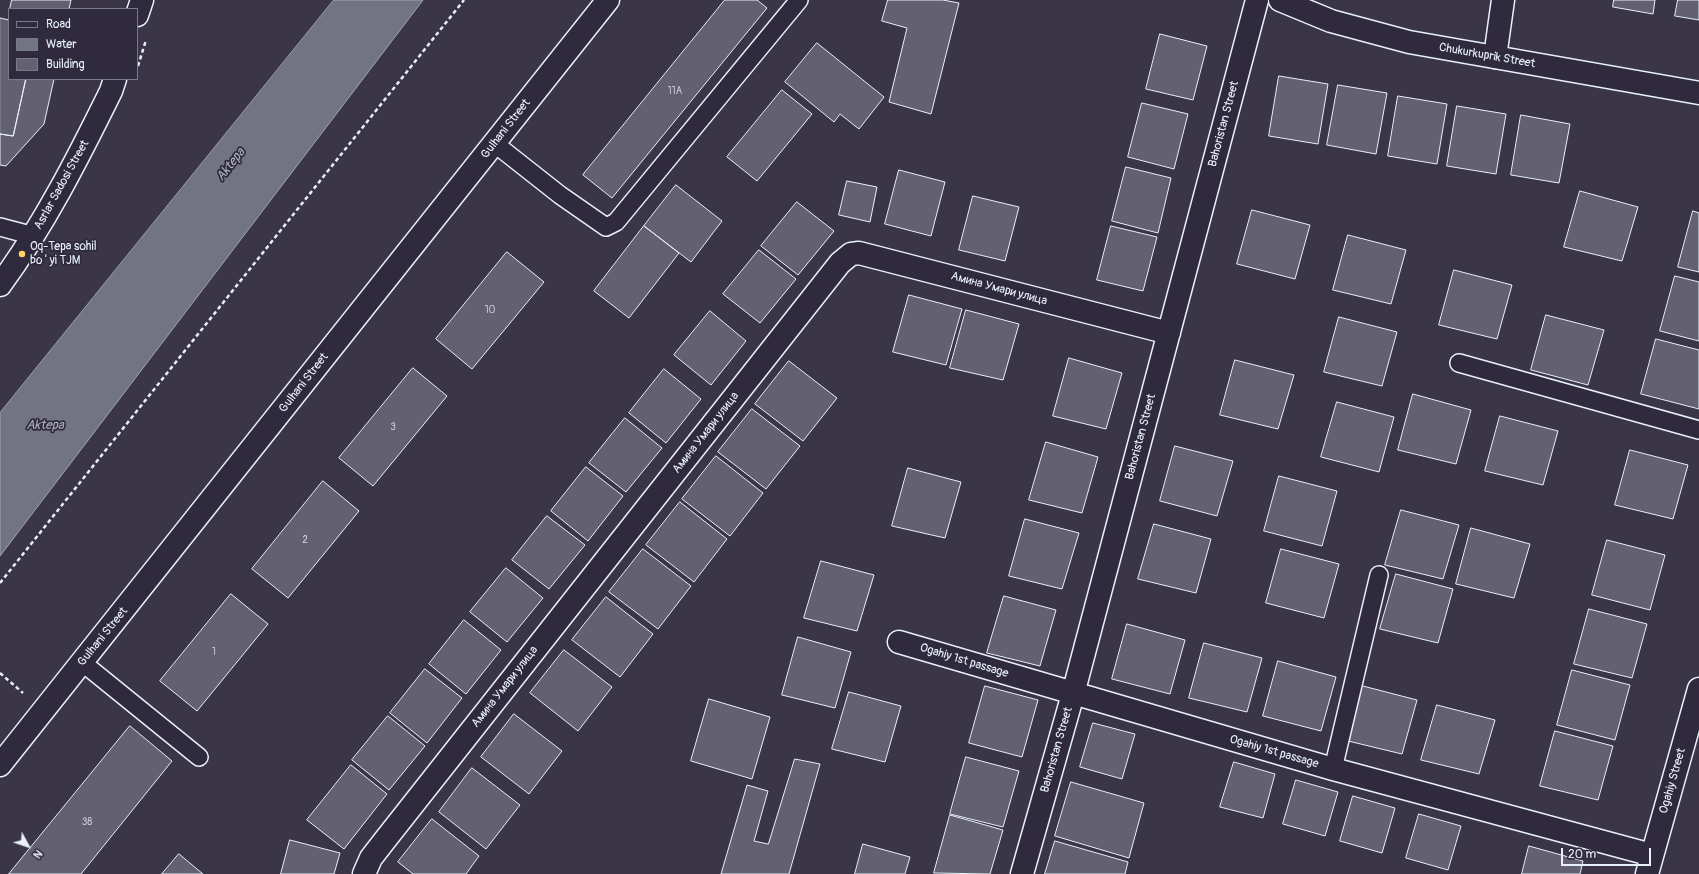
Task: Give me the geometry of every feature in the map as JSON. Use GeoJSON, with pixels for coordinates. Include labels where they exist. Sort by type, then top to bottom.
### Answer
{"type":"FeatureCollection","features":[{"type":"Feature","properties":{"kind":"street"},"geometry":{"type":"LineString","coordinates":[[138,12],[142,0]]}},
{"type":"Feature","properties":{"kind":"street","name":"Gulhani Street"},"geometry":{"type":"LineString","coordinates":[[0,765],[83,663],[608,0]]}},
{"type":"Feature","properties":{"kind":"street","name":"Bahoristan Street"},"geometry":{"type":"LineString","coordinates":[[1022,874],[1073,694],[1258,0]]}},
{"type":"Feature","properties":{"kind":"street","name":"Chukurkuprik Street"},"geometry":{"type":"LineString","coordinates":[[1280,0],[1331,21],[1409,42],[1699,93]]}},
{"type":"Feature","properties":{"kind":"street"},"geometry":{"type":"LineString","coordinates":[[1494,57],[1504,0]]}},
{"type":"Feature","properties":{"kind":"street","name":"Asrlar Sadosi Street"},"geometry":{"type":"LineString","coordinates":[[3,276],[34,236],[75,164],[111,92],[115,80]]}},
{"type":"Feature","properties":{"kind":"street","name":"Амина Умари улица"},"geometry":{"type":"LineString","coordinates":[[364,874],[371,858],[385,840],[840,263],[851,254],[859,253],[1169,333]]}},
{"type":"Feature","properties":{"kind":"street","name":"Ogahiy 1st passage"},"geometry":{"type":"LineString","coordinates":[[899,642],[1333,769],[1650,865]]}},
{"type":"Feature","properties":{"kind":"street","name":"Ogahiy Street"},"geometry":{"type":"LineString","coordinates":[[1650,865],[1699,689]]}},
{"type":"Feature","properties":{"kind":"lane"},"geometry":{"type":"LineString","coordinates":[[494,143],[560,195],[606,227],[616,222],[799,0]]}},
{"type":"Feature","properties":{"kind":"lane"},"geometry":{"type":"LineString","coordinates":[[0,227],[34,236]]}},
{"type":"Feature","properties":{"kind":"lane"},"geometry":{"type":"LineString","coordinates":[[1459,363],[1699,430]]}},
{"type":"Feature","properties":{"kind":"lane"},"geometry":{"type":"LineString","coordinates":[[1333,769],[1379,575]]}},
{"type":"Feature","properties":{"kind":"lane"},"geometry":{"type":"LineString","coordinates":[[83,663],[199,757]]}},
{"type":"Feature","properties":{"kind":"path"},"geometry":{"type":"LineString","coordinates":[[0,583],[464,0]]}},
{"type":"Feature","properties":{"kind":"water","name":"Aktepa"},"geometry":{"type":"Polygon","coordinates":[[[334,0],[423,0],[0,556],[0,413],[334,0]]]}},
{"type":"Feature","properties":{"kind":"building"},"geometry":{"type":"Polygon","coordinates":[[[12,0],[71,0],[69,8],[10,8],[12,0]]]}},
{"type":"Feature","properties":{"kind":"building"},"geometry":{"type":"Polygon","coordinates":[[[725,0],[757,0],[767,8],[612,198],[583,175],[725,0]]]}},
{"type":"Feature","properties":{"kind":"building"},"geometry":{"type":"Polygon","coordinates":[[[888,0],[943,0],[959,3],[931,114],[889,102],[907,28],[882,21],[888,0]]]}},
{"type":"Feature","properties":{"kind":"building"},"geometry":{"type":"Polygon","coordinates":[[[1614,0],[1655,0],[1653,14],[1613,7],[1614,0]]]}},
{"type":"Feature","properties":{"kind":"building"},"geometry":{"type":"Polygon","coordinates":[[[1678,0],[1699,0],[1699,20],[1675,16],[1678,0]]]}},
{"type":"Feature","properties":{"kind":"building"},"geometry":{"type":"Polygon","coordinates":[[[0,18],[8,20],[8,80],[26,80],[13,136],[0,134],[0,18]]]}},
{"type":"Feature","properties":{"kind":"building"},"geometry":{"type":"Polygon","coordinates":[[[1160,34],[1207,46],[1193,100],[1146,89],[1160,34]]]}},
{"type":"Feature","properties":{"kind":"building"},"geometry":{"type":"Polygon","coordinates":[[[817,43],[884,97],[859,129],[840,114],[834,122],[785,82],[817,43]]]}},
{"type":"Feature","properties":{"kind":"building"},"geometry":{"type":"Polygon","coordinates":[[[1279,76],[1328,84],[1318,144],[1269,136],[1279,76]]]}},
{"type":"Feature","properties":{"kind":"building"},"geometry":{"type":"Polygon","coordinates":[[[26,80],[54,80],[44,124],[6,166],[0,165],[0,134],[13,136],[26,80]]]}},
{"type":"Feature","properties":{"kind":"building"},"geometry":{"type":"Polygon","coordinates":[[[1338,85],[1387,93],[1376,154],[1327,145],[1338,85]]]}},
{"type":"Feature","properties":{"kind":"building"},"geometry":{"type":"Polygon","coordinates":[[[782,90],[812,114],[757,181],[727,157],[782,90]]]}},
{"type":"Feature","properties":{"kind":"building"},"geometry":{"type":"Polygon","coordinates":[[[1398,96],[1447,104],[1437,164],[1388,156],[1398,96]]]}},
{"type":"Feature","properties":{"kind":"building"},"geometry":{"type":"Polygon","coordinates":[[[1142,103],[1188,114],[1174,169],[1128,157],[1142,103]]]}},
{"type":"Feature","properties":{"kind":"building"},"geometry":{"type":"Polygon","coordinates":[[[1457,106],[1506,114],[1496,174],[1447,166],[1457,106]]]}},
{"type":"Feature","properties":{"kind":"building"},"geometry":{"type":"Polygon","coordinates":[[[1521,115],[1570,124],[1559,183],[1511,175],[1521,115]]]}},
{"type":"Feature","properties":{"kind":"building"},"geometry":{"type":"Polygon","coordinates":[[[1126,167],[1171,178],[1158,233],[1112,221],[1126,167]]]}},
{"type":"Feature","properties":{"kind":"building"},"geometry":{"type":"Polygon","coordinates":[[[899,170],[945,182],[931,236],[885,224],[899,170]]]}},
{"type":"Feature","properties":{"kind":"building"},"geometry":{"type":"Polygon","coordinates":[[[847,181],[877,187],[870,222],[839,215],[847,181]]]}},
{"type":"Feature","properties":{"kind":"building"},"geometry":{"type":"Polygon","coordinates":[[[676,185],[722,221],[691,262],[644,226],[676,185]]]}},
{"type":"Feature","properties":{"kind":"building"},"geometry":{"type":"Polygon","coordinates":[[[1580,191],[1638,207],[1622,261],[1564,247],[1580,191]]]}},
{"type":"Feature","properties":{"kind":"building"},"geometry":{"type":"Polygon","coordinates":[[[973,196],[1019,207],[1005,261],[959,250],[973,196]]]}},
{"type":"Feature","properties":{"kind":"building"},"geometry":{"type":"Polygon","coordinates":[[[797,202],[834,231],[798,275],[761,246],[797,202]]]}},
{"type":"Feature","properties":{"kind":"building"},"geometry":{"type":"Polygon","coordinates":[[[1252,210],[1310,225],[1295,279],[1237,264],[1252,210]]]}},
{"type":"Feature","properties":{"kind":"building"},"geometry":{"type":"Polygon","coordinates":[[[1693,211],[1699,213],[1699,272],[1678,267],[1693,211]]]}},
{"type":"Feature","properties":{"kind":"building"},"geometry":{"type":"Polygon","coordinates":[[[644,226],[679,253],[629,318],[594,291],[644,226]]]}},
{"type":"Feature","properties":{"kind":"building"},"geometry":{"type":"Polygon","coordinates":[[[1111,226],[1157,237],[1143,291],[1097,280],[1111,226]]]}},
{"type":"Feature","properties":{"kind":"building"},"geometry":{"type":"Polygon","coordinates":[[[1348,235],[1406,250],[1391,304],[1333,290],[1348,235]]]}},
{"type":"Feature","properties":{"kind":"building"},"geometry":{"type":"Polygon","coordinates":[[[759,250],[796,279],[760,323],[723,294],[759,250]]]}},
{"type":"Feature","properties":{"kind":"building"},"geometry":{"type":"Polygon","coordinates":[[[507,252],[544,282],[472,369],[436,339],[507,252]]]}},
{"type":"Feature","properties":{"kind":"building"},"geometry":{"type":"Polygon","coordinates":[[[1454,270],[1512,285],[1497,339],[1439,325],[1454,270]]]}},
{"type":"Feature","properties":{"kind":"building"},"geometry":{"type":"Polygon","coordinates":[[[1675,276],[1699,282],[1699,341],[1660,331],[1675,276]]]}},
{"type":"Feature","properties":{"kind":"building"},"geometry":{"type":"Polygon","coordinates":[[[909,295],[962,309],[946,365],[893,352],[909,295]]]}},
{"type":"Feature","properties":{"kind":"building"},"geometry":{"type":"Polygon","coordinates":[[[966,310],[1019,324],[1003,380],[950,368],[966,310]]]}},
{"type":"Feature","properties":{"kind":"building"},"geometry":{"type":"Polygon","coordinates":[[[710,311],[746,341],[711,385],[674,355],[710,311]]]}},
{"type":"Feature","properties":{"kind":"building"},"geometry":{"type":"Polygon","coordinates":[[[1546,315],[1604,330],[1588,385],[1531,370],[1546,315]]]}},
{"type":"Feature","properties":{"kind":"building"},"geometry":{"type":"Polygon","coordinates":[[[1339,317],[1397,332],[1382,386],[1324,372],[1339,317]]]}},
{"type":"Feature","properties":{"kind":"building"},"geometry":{"type":"Polygon","coordinates":[[[1656,339],[1699,350],[1699,409],[1641,394],[1656,339]]]}},
{"type":"Feature","properties":{"kind":"building"},"geometry":{"type":"Polygon","coordinates":[[[1069,358],[1122,373],[1106,429],[1053,416],[1069,358]]]}},
{"type":"Feature","properties":{"kind":"building"},"geometry":{"type":"Polygon","coordinates":[[[1235,360],[1294,375],[1278,429],[1220,415],[1235,360]]]}},
{"type":"Feature","properties":{"kind":"building"},"geometry":{"type":"Polygon","coordinates":[[[789,361],[837,398],[803,441],[755,404],[789,361]]]}},
{"type":"Feature","properties":{"kind":"building"},"geometry":{"type":"Polygon","coordinates":[[[413,368],[447,396],[373,486],[339,458],[413,368]]]}},
{"type":"Feature","properties":{"kind":"building"},"geometry":{"type":"Polygon","coordinates":[[[664,369],[701,399],[666,443],[629,413],[664,369]]]}},
{"type":"Feature","properties":{"kind":"building"},"geometry":{"type":"Polygon","coordinates":[[[1413,394],[1471,410],[1456,464],[1398,450],[1413,394]]]}},
{"type":"Feature","properties":{"kind":"building"},"geometry":{"type":"Polygon","coordinates":[[[1337,402],[1394,417],[1379,472],[1321,457],[1337,402]]]}},
{"type":"Feature","properties":{"kind":"building"},"geometry":{"type":"Polygon","coordinates":[[[752,409],[800,446],[766,489],[718,452],[752,409]]]}},
{"type":"Feature","properties":{"kind":"building"},"geometry":{"type":"Polygon","coordinates":[[[1500,416],[1558,431],[1543,485],[1485,471],[1500,416]]]}},
{"type":"Feature","properties":{"kind":"building"},"geometry":{"type":"Polygon","coordinates":[[[625,418],[662,448],[626,492],[589,463],[625,418]]]}},
{"type":"Feature","properties":{"kind":"building"},"geometry":{"type":"Polygon","coordinates":[[[1046,442],[1098,457],[1082,513],[1029,500],[1046,442]]]}},
{"type":"Feature","properties":{"kind":"building"},"geometry":{"type":"Polygon","coordinates":[[[1175,446],[1233,461],[1217,516],[1160,501],[1175,446]]]}},
{"type":"Feature","properties":{"kind":"building"},"geometry":{"type":"Polygon","coordinates":[[[1630,450],[1688,465],[1673,519],[1615,505],[1630,450]]]}},
{"type":"Feature","properties":{"kind":"building"},"geometry":{"type":"Polygon","coordinates":[[[716,456],[763,493],[730,536],[682,499],[716,456]]]}},
{"type":"Feature","properties":{"kind":"building"},"geometry":{"type":"Polygon","coordinates":[[[586,467],[623,496],[588,541],[551,511],[586,467]]]}},
{"type":"Feature","properties":{"kind":"building"},"geometry":{"type":"Polygon","coordinates":[[[908,468],[961,482],[945,538],[892,526],[908,468]]]}},
{"type":"Feature","properties":{"kind":"building"},"geometry":{"type":"Polygon","coordinates":[[[1279,476],[1337,491],[1322,546],[1264,531],[1279,476]]]}},
{"type":"Feature","properties":{"kind":"building"},"geometry":{"type":"Polygon","coordinates":[[[323,481],[359,511],[288,598],[252,569],[323,481]]]}},
{"type":"Feature","properties":{"kind":"building"},"geometry":{"type":"Polygon","coordinates":[[[680,502],[727,539],[694,582],[646,545],[680,502]]]}},
{"type":"Feature","properties":{"kind":"building"},"geometry":{"type":"Polygon","coordinates":[[[1401,510],[1459,525],[1443,579],[1385,565],[1401,510]]]}},
{"type":"Feature","properties":{"kind":"building"},"geometry":{"type":"Polygon","coordinates":[[[547,516],[585,545],[549,589],[512,560],[547,516]]]}},
{"type":"Feature","properties":{"kind":"building"},"geometry":{"type":"Polygon","coordinates":[[[1025,519],[1079,533],[1062,589],[1009,576],[1025,519]]]}},
{"type":"Feature","properties":{"kind":"building"},"geometry":{"type":"Polygon","coordinates":[[[1154,524],[1211,539],[1196,593],[1138,579],[1154,524]]]}},
{"type":"Feature","properties":{"kind":"building"},"geometry":{"type":"Polygon","coordinates":[[[1471,528],[1530,544],[1514,598],[1456,584],[1471,528]]]}},
{"type":"Feature","properties":{"kind":"building"},"geometry":{"type":"Polygon","coordinates":[[[1607,540],[1665,555],[1650,610],[1592,595],[1607,540]]]}},
{"type":"Feature","properties":{"kind":"building"},"geometry":{"type":"Polygon","coordinates":[[[643,549],[691,586],[658,629],[609,592],[643,549]]]}},
{"type":"Feature","properties":{"kind":"building"},"geometry":{"type":"Polygon","coordinates":[[[1281,549],[1339,564],[1324,618],[1266,603],[1281,549]]]}},
{"type":"Feature","properties":{"kind":"building"},"geometry":{"type":"Polygon","coordinates":[[[821,561],[874,575],[857,631],[804,618],[821,561]]]}},
{"type":"Feature","properties":{"kind":"building"},"geometry":{"type":"Polygon","coordinates":[[[506,568],[543,598],[507,642],[470,612],[506,568]]]}},
{"type":"Feature","properties":{"kind":"building"},"geometry":{"type":"Polygon","coordinates":[[[1396,574],[1453,589],[1438,643],[1380,629],[1396,574]]]}},
{"type":"Feature","properties":{"kind":"building"},"geometry":{"type":"Polygon","coordinates":[[[231,594],[268,624],[197,711],[160,681],[231,594]]]}},
{"type":"Feature","properties":{"kind":"building"},"geometry":{"type":"Polygon","coordinates":[[[1004,596],[1056,610],[1040,666],[987,653],[1004,596]]]}},
{"type":"Feature","properties":{"kind":"building"},"geometry":{"type":"Polygon","coordinates":[[[606,597],[653,634],[620,677],[572,640],[606,597]]]}},
{"type":"Feature","properties":{"kind":"building"},"geometry":{"type":"Polygon","coordinates":[[[1589,609],[1647,624],[1632,678],[1574,664],[1589,609]]]}},
{"type":"Feature","properties":{"kind":"building"},"geometry":{"type":"Polygon","coordinates":[[[464,620],[501,650],[466,694],[429,664],[464,620]]]}},
{"type":"Feature","properties":{"kind":"building"},"geometry":{"type":"Polygon","coordinates":[[[1127,624],[1185,640],[1170,694],[1112,679],[1127,624]]]}},
{"type":"Feature","properties":{"kind":"building"},"geometry":{"type":"Polygon","coordinates":[[[798,637],[851,652],[835,708],[782,695],[798,637]]]}},
{"type":"Feature","properties":{"kind":"building"},"geometry":{"type":"Polygon","coordinates":[[[1204,643],[1262,658],[1247,712],[1189,698],[1204,643]]]}},
{"type":"Feature","properties":{"kind":"building"},"geometry":{"type":"Polygon","coordinates":[[[564,650],[612,687],[578,731],[530,693],[564,650]]]}},
{"type":"Feature","properties":{"kind":"building"},"geometry":{"type":"Polygon","coordinates":[[[1278,661],[1336,677],[1321,731],[1263,716],[1278,661]]]}},
{"type":"Feature","properties":{"kind":"building"},"geometry":{"type":"Polygon","coordinates":[[[425,669],[462,698],[427,743],[390,713],[425,669]]]}},
{"type":"Feature","properties":{"kind":"building"},"geometry":{"type":"Polygon","coordinates":[[[1572,670],[1630,685],[1615,740],[1557,725],[1572,670]]]}},
{"type":"Feature","properties":{"kind":"building"},"geometry":{"type":"Polygon","coordinates":[[[1359,685],[1417,700],[1402,754],[1344,740],[1359,685]]]}},
{"type":"Feature","properties":{"kind":"building"},"geometry":{"type":"Polygon","coordinates":[[[985,686],[1038,700],[1022,757],[969,743],[985,686]]]}},
{"type":"Feature","properties":{"kind":"building"},"geometry":{"type":"Polygon","coordinates":[[[849,692],[901,706],[885,762],[832,749],[849,692]]]}},
{"type":"Feature","properties":{"kind":"building"},"geometry":{"type":"Polygon","coordinates":[[[709,699],[770,717],[752,779],[691,761],[709,699]]]}},
{"type":"Feature","properties":{"kind":"building"},"geometry":{"type":"Polygon","coordinates":[[[1437,705],[1495,720],[1479,774],[1421,760],[1437,705]]]}},
{"type":"Feature","properties":{"kind":"building"},"geometry":{"type":"Polygon","coordinates":[[[514,714],[562,751],[529,794],[481,757],[514,714]]]}},
{"type":"Feature","properties":{"kind":"building"},"geometry":{"type":"Polygon","coordinates":[[[388,716],[425,746],[389,790],[352,760],[388,716]]]}},
{"type":"Feature","properties":{"kind":"building"},"geometry":{"type":"Polygon","coordinates":[[[1093,723],[1135,734],[1122,779],[1080,767],[1093,723]]]}},
{"type":"Feature","properties":{"kind":"building"},"geometry":{"type":"Polygon","coordinates":[[[130,726],[172,761],[81,874],[9,874],[130,726]]]}},
{"type":"Feature","properties":{"kind":"building"},"geometry":{"type":"Polygon","coordinates":[[[1555,731],[1613,746],[1598,800],[1540,786],[1555,731]]]}},
{"type":"Feature","properties":{"kind":"building"},"geometry":{"type":"Polygon","coordinates":[[[966,757],[1019,771],[1003,827],[950,814],[966,757]]]}},
{"type":"Feature","properties":{"kind":"building"},"geometry":{"type":"Polygon","coordinates":[[[795,759],[820,764],[789,874],[721,874],[747,785],[768,791],[754,841],[768,844],[795,759]]]}},
{"type":"Feature","properties":{"kind":"building"},"geometry":{"type":"Polygon","coordinates":[[[1234,762],[1275,774],[1263,818],[1220,807],[1234,762]]]}},
{"type":"Feature","properties":{"kind":"building"},"geometry":{"type":"Polygon","coordinates":[[[351,765],[387,794],[344,849],[307,820],[351,765]]]}},
{"type":"Feature","properties":{"kind":"building"},"geometry":{"type":"Polygon","coordinates":[[[472,768],[520,805],[486,849],[439,812],[472,768]]]}},
{"type":"Feature","properties":{"kind":"building"},"geometry":{"type":"Polygon","coordinates":[[[1296,780],[1338,792],[1325,836],[1283,824],[1296,780]]]}},
{"type":"Feature","properties":{"kind":"building"},"geometry":{"type":"Polygon","coordinates":[[[1071,782],[1144,803],[1129,858],[1055,836],[1071,782]]]}},
{"type":"Feature","properties":{"kind":"building"},"geometry":{"type":"Polygon","coordinates":[[[1353,796],[1395,808],[1382,853],[1340,841],[1353,796]]]}},
{"type":"Feature","properties":{"kind":"building"},"geometry":{"type":"Polygon","coordinates":[[[1419,814],[1461,826],[1448,870],[1406,858],[1419,814]]]}},
{"type":"Feature","properties":{"kind":"building"},"geometry":{"type":"Polygon","coordinates":[[[950,815],[1003,830],[990,874],[934,873],[950,815]]]}},
{"type":"Feature","properties":{"kind":"building"},"geometry":{"type":"Polygon","coordinates":[[[432,819],[479,856],[466,874],[413,874],[398,862],[432,819]]]}},
{"type":"Feature","properties":{"kind":"building"},"geometry":{"type":"Polygon","coordinates":[[[290,840],[340,853],[334,874],[281,874],[290,840]]]}},
{"type":"Feature","properties":{"kind":"building"},"geometry":{"type":"Polygon","coordinates":[[[1055,841],[1128,862],[1125,874],[1045,874],[1055,841]]]}},
{"type":"Feature","properties":{"kind":"building"},"geometry":{"type":"Polygon","coordinates":[[[863,844],[910,857],[905,874],[855,874],[863,844]]]}},
{"type":"Feature","properties":{"kind":"building"},"geometry":{"type":"Polygon","coordinates":[[[1529,846],[1583,861],[1580,874],[1522,874],[1529,846]]]}},
{"type":"Feature","properties":{"kind":"building"},"geometry":{"type":"Polygon","coordinates":[[[179,854],[203,874],[162,874],[179,854]]]}},
{"type":"Feature","properties":{"kind":"place","name":"Oq-Tepa sohil boʻyi TJM"},"geometry":{"type":"Point","coordinates":[22,254]}}]}
